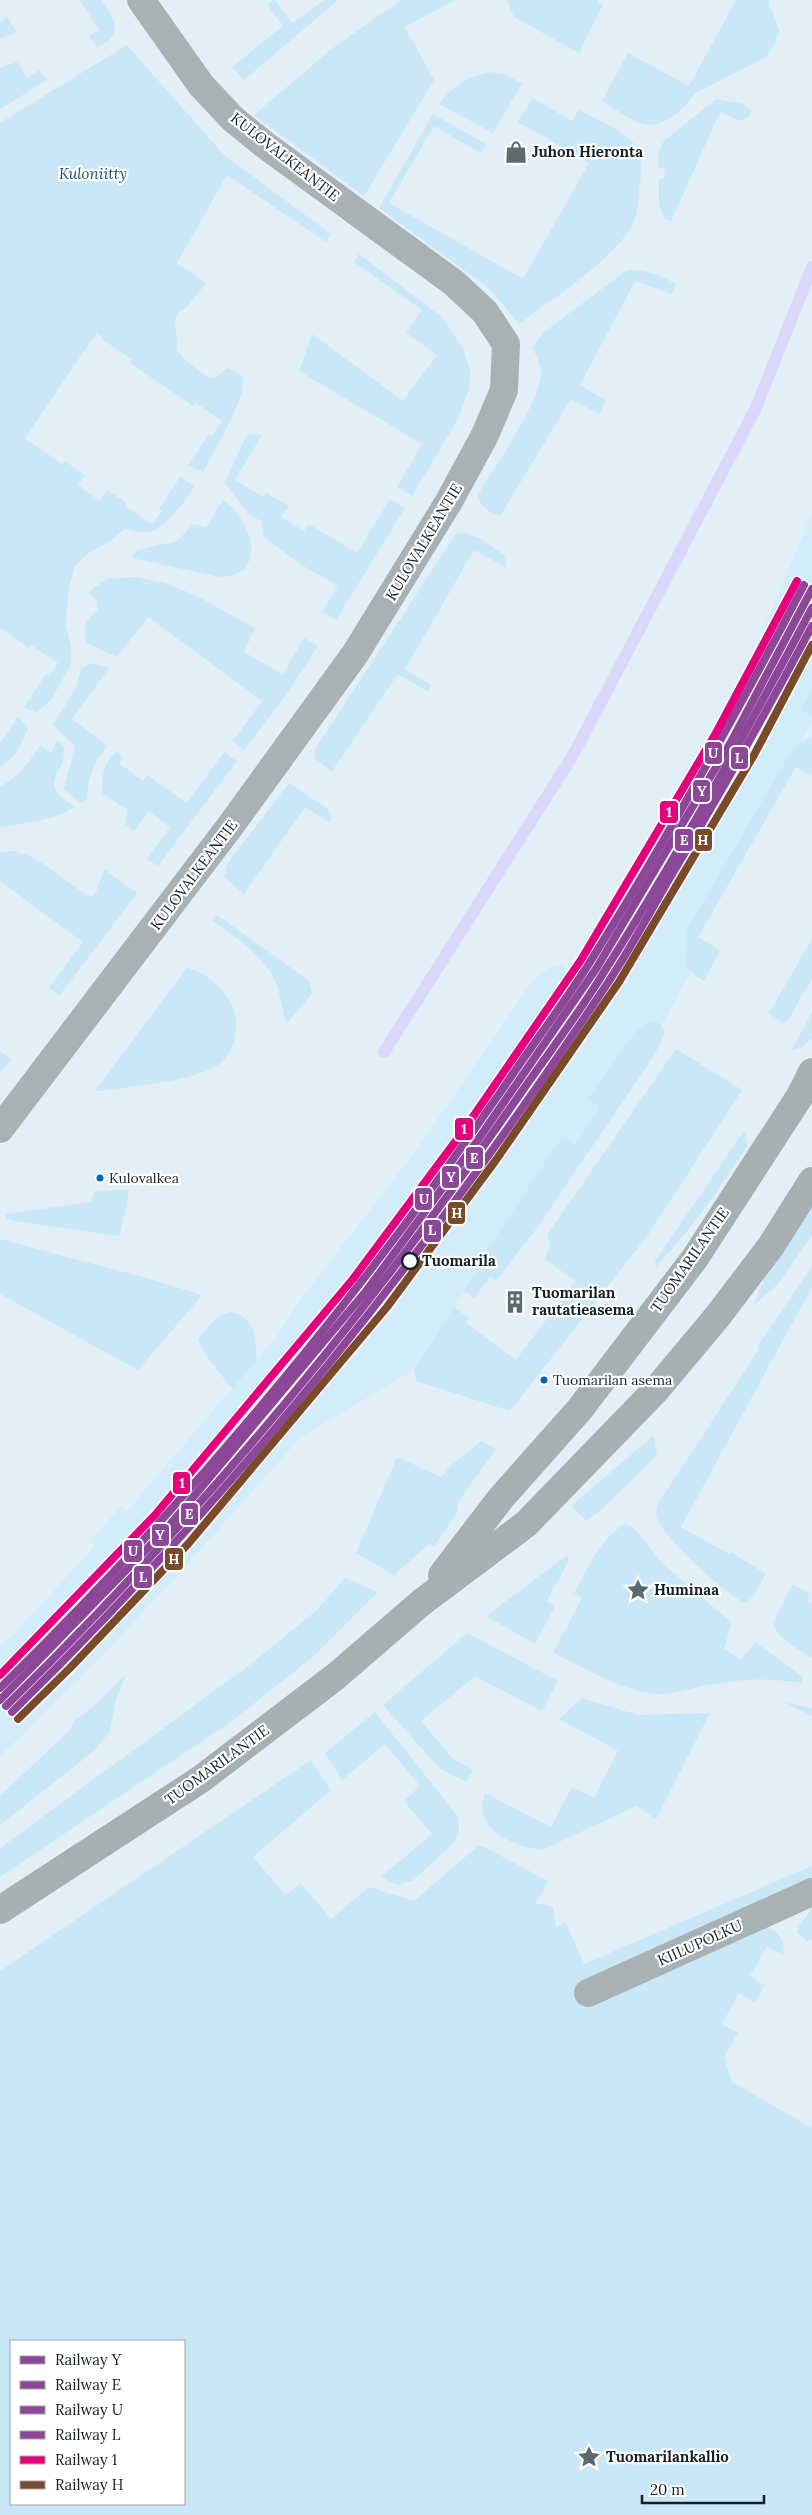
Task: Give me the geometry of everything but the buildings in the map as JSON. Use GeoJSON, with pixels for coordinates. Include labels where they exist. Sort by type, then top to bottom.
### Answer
{"type":"FeatureCollection","features":[{"type":"Feature","properties":{"kind":"main road","name":"TUOMARILANTIE"},"geometry":{"type":"LineString","coordinates":[[422,1602],[501,1498],[580,1409],[695,1258],[800,1096],[812,1072]]}},
{"type":"Feature","properties":{"kind":"main road","name":"TUOMARILANTIE"},"geometry":{"type":"LineString","coordinates":[[0,1910],[201,1779],[335,1677],[422,1602],[526,1524],[655,1391],[717,1317],[771,1246],[812,1181]]}},
{"type":"Feature","properties":{"kind":"street","name":"KULOVALKEANTIE"},"geometry":{"type":"LineString","coordinates":[[0,1129],[249,802],[355,654],[448,503],[485,435],[504,390],[506,344],[485,312],[454,284],[265,145],[233,119],[201,86],[141,0]]}},
{"type":"Feature","properties":{"kind":"street","name":"KIILUPOLKU"},"geometry":{"type":"LineString","coordinates":[[588,1994],[812,1892]]}},
{"type":"Feature","properties":{"kind":"shaded area"},"geometry":{"type":"Polygon","coordinates":[[[812,513],[812,688],[800,711],[812,716],[812,721],[801,742],[789,755],[686,931],[689,942],[684,956],[690,972],[656,1037],[531,1223],[477,1271],[414,1370],[301,1437],[167,1587],[78,1681],[0,1756],[0,1645],[13,1635],[95,1546],[90,1541],[121,1506],[127,1511],[277,1336],[298,1303],[418,1148],[533,980],[547,969],[561,965],[579,975],[741,684],[812,513]]]}},
{"type":"Feature","properties":{"kind":"green space"},"geometry":{"type":"Polygon","coordinates":[[[80,0],[101,0],[114,21],[115,32],[112,37],[97,48],[89,36],[99,30],[80,0]]]}},
{"type":"Feature","properties":{"kind":"green space"},"geometry":{"type":"Polygon","coordinates":[[[275,0],[292,23],[324,0],[338,0],[244,80],[232,67],[283,26],[267,5],[275,0]]]}},
{"type":"Feature","properties":{"kind":"green space"},"geometry":{"type":"Polygon","coordinates":[[[401,0],[455,0],[405,27],[434,80],[364,196],[254,115],[329,51],[401,0]]]}},
{"type":"Feature","properties":{"kind":"green space"},"geometry":{"type":"Polygon","coordinates":[[[507,0],[598,0],[603,5],[579,53],[514,17],[507,0]]]}},
{"type":"Feature","properties":{"kind":"green space"},"geometry":{"type":"Polygon","coordinates":[[[736,0],[770,0],[769,3],[780,32],[768,56],[694,94],[679,112],[658,124],[651,125],[638,122],[602,101],[628,53],[689,86],[736,0]]]}},
{"type":"Feature","properties":{"kind":"green space"},"geometry":{"type":"Polygon","coordinates":[[[7,17],[17,33],[0,38],[0,22],[7,17]]]}},
{"type":"Feature","properties":{"kind":"green space","name":"Kuloniitty"},"geometry":{"type":"Polygon","coordinates":[[[127,45],[223,154],[331,234],[326,242],[227,175],[177,263],[206,283],[187,307],[178,313],[175,321],[178,351],[184,359],[207,377],[215,378],[227,368],[234,370],[243,378],[243,386],[235,410],[203,472],[188,465],[209,434],[213,436],[222,421],[196,403],[193,406],[130,363],[132,360],[105,341],[97,332],[25,438],[62,464],[65,461],[85,475],[78,485],[100,501],[107,490],[127,503],[125,506],[152,524],[162,511],[159,509],[180,477],[194,486],[181,506],[161,526],[149,532],[124,529],[108,543],[87,554],[75,566],[69,587],[66,624],[71,647],[70,666],[51,700],[36,713],[24,707],[46,674],[49,676],[58,663],[31,645],[29,648],[0,628],[0,123],[127,45]]]}},
{"type":"Feature","properties":{"kind":"green space"},"geometry":{"type":"Polygon","coordinates":[[[17,62],[27,78],[40,70],[47,80],[0,109],[0,68],[17,62]]]}},
{"type":"Feature","properties":{"kind":"green space"},"geometry":{"type":"Polygon","coordinates":[[[490,72],[506,75],[522,83],[493,133],[439,104],[449,92],[467,79],[490,72]]]}},
{"type":"Feature","properties":{"kind":"green space"},"geometry":{"type":"Polygon","coordinates":[[[532,98],[572,121],[579,110],[617,130],[631,140],[639,150],[642,169],[636,214],[633,224],[624,238],[598,265],[519,324],[490,289],[379,208],[433,114],[486,144],[481,153],[434,126],[389,203],[523,279],[589,163],[518,122],[532,98]]]}},
{"type":"Feature","properties":{"kind":"green space"},"geometry":{"type":"Polygon","coordinates":[[[716,99],[743,104],[752,110],[750,116],[741,121],[720,112],[671,221],[664,219],[659,204],[659,180],[665,178],[664,168],[659,169],[659,155],[662,145],[664,141],[716,99]]]}},
{"type":"Feature","properties":{"kind":"green space"},"geometry":{"type":"Polygon","coordinates":[[[359,254],[443,318],[463,349],[470,369],[469,389],[458,419],[412,496],[397,487],[422,444],[299,371],[312,334],[403,401],[437,355],[406,333],[422,310],[354,262],[359,254]]]}},
{"type":"Feature","properties":{"kind":"green space"},"geometry":{"type":"Polygon","coordinates":[[[627,270],[658,275],[676,284],[672,294],[635,281],[580,385],[606,401],[599,414],[571,399],[500,516],[486,509],[477,496],[525,417],[534,400],[539,384],[541,372],[539,362],[532,347],[544,332],[627,270]]]}},
{"type":"Feature","properties":{"kind":"green space"},"geometry":{"type":"Polygon","coordinates":[[[247,434],[262,435],[235,480],[263,497],[266,493],[288,506],[281,517],[304,531],[309,524],[357,553],[390,499],[405,508],[336,620],[322,612],[338,586],[302,565],[263,537],[261,521],[248,514],[225,483],[247,434]]]}},
{"type":"Feature","properties":{"kind":"green space"},"geometry":{"type":"Polygon","coordinates":[[[223,500],[237,513],[248,531],[251,541],[250,560],[240,572],[220,577],[132,558],[136,550],[177,541],[193,524],[206,527],[223,500]]]}},
{"type":"Feature","properties":{"kind":"green space"},"geometry":{"type":"Polygon","coordinates":[[[466,533],[481,539],[504,555],[507,568],[474,550],[405,669],[431,685],[428,692],[398,674],[332,771],[315,759],[315,749],[456,534],[466,533]]]}},
{"type":"Feature","properties":{"kind":"green space"},"geometry":{"type":"Polygon","coordinates":[[[136,577],[166,583],[197,596],[255,628],[244,652],[283,674],[304,638],[318,646],[286,695],[244,750],[233,741],[262,701],[148,617],[117,657],[87,643],[84,632],[86,624],[98,609],[98,602],[88,592],[107,579],[136,577]]]}},
{"type":"Feature","properties":{"kind":"green space"},"geometry":{"type":"Polygon","coordinates":[[[90,663],[109,668],[72,719],[108,746],[93,770],[87,799],[80,803],[64,789],[75,746],[53,725],[76,688],[81,669],[90,663]]]}},
{"type":"Feature","properties":{"kind":"green space"},"geometry":{"type":"Polygon","coordinates":[[[812,688],[812,716],[800,711],[812,688]]]}},
{"type":"Feature","properties":{"kind":"green space"},"geometry":{"type":"Polygon","coordinates":[[[18,717],[28,728],[21,745],[14,755],[0,767],[0,743],[18,717]]]}},
{"type":"Feature","properties":{"kind":"green space"},"geometry":{"type":"Polygon","coordinates":[[[812,736],[812,776],[796,767],[698,937],[720,950],[704,981],[689,969],[686,963],[686,931],[789,755],[801,742],[812,736]]]}},
{"type":"Feature","properties":{"kind":"green space"},"geometry":{"type":"Polygon","coordinates":[[[57,740],[64,747],[64,757],[54,784],[56,791],[62,798],[74,806],[60,815],[50,818],[0,827],[0,787],[23,769],[40,745],[51,753],[57,740]]]}},
{"type":"Feature","properties":{"kind":"green space"},"geometry":{"type":"Polygon","coordinates":[[[117,752],[124,757],[120,764],[143,781],[147,775],[187,803],[224,752],[237,761],[158,866],[147,859],[170,827],[149,811],[134,831],[125,824],[127,810],[102,793],[104,770],[109,760],[117,752]]]}},
{"type":"Feature","properties":{"kind":"green space"},"geometry":{"type":"Polygon","coordinates":[[[289,783],[328,809],[332,817],[330,823],[305,807],[244,894],[224,877],[228,863],[289,783]]]}},
{"type":"Feature","properties":{"kind":"green space"},"geometry":{"type":"Polygon","coordinates":[[[13,851],[34,858],[92,897],[96,892],[104,869],[137,893],[59,996],[49,988],[83,942],[0,881],[0,852],[13,851]]]}},
{"type":"Feature","properties":{"kind":"green space"},"geometry":{"type":"Polygon","coordinates":[[[217,915],[311,982],[309,984],[312,994],[286,1024],[277,986],[266,966],[250,949],[212,920],[217,915]]]}},
{"type":"Feature","properties":{"kind":"green space"},"geometry":{"type":"Polygon","coordinates":[[[812,939],[812,978],[787,1022],[783,1023],[769,1013],[812,939]]]}},
{"type":"Feature","properties":{"kind":"green space"},"geometry":{"type":"Polygon","coordinates":[[[187,968],[207,977],[219,987],[229,999],[233,1008],[236,1021],[235,1037],[226,1057],[213,1068],[188,1077],[94,1092],[187,968]]]}},
{"type":"Feature","properties":{"kind":"green space"},"geometry":{"type":"Polygon","coordinates":[[[812,1012],[812,1038],[802,1047],[792,1050],[812,1012]]]}},
{"type":"Feature","properties":{"kind":"green space"},"geometry":{"type":"Polygon","coordinates":[[[649,1022],[660,1023],[665,1032],[655,1054],[537,1228],[496,1281],[490,1277],[474,1298],[464,1291],[477,1271],[481,1259],[562,1137],[575,1145],[600,1108],[588,1099],[635,1032],[649,1022]]]}},
{"type":"Feature","properties":{"kind":"green space"},"geometry":{"type":"Polygon","coordinates":[[[676,1049],[742,1090],[648,1235],[510,1411],[416,1381],[414,1370],[454,1307],[469,1318],[466,1323],[516,1360],[575,1281],[545,1259],[550,1245],[547,1235],[676,1049]]]}},
{"type":"Feature","properties":{"kind":"green space"},"geometry":{"type":"Polygon","coordinates":[[[0,1051],[11,1059],[0,1074],[0,1051]]]}},
{"type":"Feature","properties":{"kind":"green space"},"geometry":{"type":"Polygon","coordinates":[[[744,1131],[748,1144],[738,1160],[693,1223],[656,1267],[655,1261],[744,1131]]]}},
{"type":"Feature","properties":{"kind":"green space"},"geometry":{"type":"Polygon","coordinates":[[[129,1190],[120,1236],[14,1221],[7,1219],[5,1214],[91,1202],[94,1192],[129,1190]]]}},
{"type":"Feature","properties":{"kind":"green space"},"geometry":{"type":"Polygon","coordinates":[[[812,1198],[812,1235],[778,1284],[753,1306],[770,1265],[812,1198]]]}},
{"type":"Feature","properties":{"kind":"green space"},"geometry":{"type":"Polygon","coordinates":[[[0,1239],[202,1295],[138,1370],[0,1294],[0,1239]]]}},
{"type":"Feature","properties":{"kind":"green space"},"geometry":{"type":"Polygon","coordinates":[[[812,1266],[812,1287],[681,1527],[729,1554],[731,1552],[766,1574],[752,1598],[744,1603],[723,1588],[681,1550],[660,1525],[656,1515],[658,1504],[759,1349],[757,1347],[812,1266]]]}},
{"type":"Feature","properties":{"kind":"green space"},"geometry":{"type":"Polygon","coordinates":[[[230,1312],[245,1318],[250,1323],[254,1336],[257,1360],[232,1389],[205,1354],[198,1339],[217,1317],[230,1312]]]}},
{"type":"Feature","properties":{"kind":"green space"},"geometry":{"type":"Polygon","coordinates":[[[654,1435],[657,1455],[600,1511],[586,1521],[571,1506],[654,1435]]]}},
{"type":"Feature","properties":{"kind":"green space"},"geometry":{"type":"Polygon","coordinates":[[[481,1441],[496,1449],[458,1502],[458,1511],[434,1546],[429,1544],[394,1575],[356,1553],[397,1457],[441,1477],[453,1464],[481,1441]]]}},
{"type":"Feature","properties":{"kind":"green space"},"geometry":{"type":"Polygon","coordinates":[[[624,1524],[632,1526],[663,1564],[732,1623],[724,1648],[741,1660],[755,1642],[803,1677],[802,1683],[765,1679],[743,1680],[706,1685],[672,1693],[647,1693],[619,1685],[553,1653],[582,1598],[574,1593],[584,1574],[608,1538],[624,1524]]]}},
{"type":"Feature","properties":{"kind":"green space"},"geometry":{"type":"Polygon","coordinates":[[[567,1555],[569,1560],[547,1601],[555,1606],[535,1644],[486,1616],[567,1555]]]}},
{"type":"Feature","properties":{"kind":"green space"},"geometry":{"type":"Polygon","coordinates":[[[345,1578],[378,1592],[314,1656],[232,1721],[0,1877],[0,1848],[251,1664],[318,1609],[345,1578]]]}},
{"type":"Feature","properties":{"kind":"green space"},"geometry":{"type":"Polygon","coordinates":[[[792,1584],[810,1594],[807,1601],[812,1604],[812,1658],[784,1639],[773,1623],[792,1584]]]}},
{"type":"Feature","properties":{"kind":"green space"},"geometry":{"type":"Polygon","coordinates":[[[467,1633],[558,1681],[542,1711],[475,1676],[421,1721],[452,1758],[473,1770],[466,1782],[440,1769],[383,1705],[467,1633]]]}},
{"type":"Feature","properties":{"kind":"green space"},"geometry":{"type":"Polygon","coordinates":[[[126,1674],[116,1700],[110,1731],[95,1750],[0,1825],[0,1796],[69,1731],[75,1720],[95,1705],[126,1674]]]}},
{"type":"Feature","properties":{"kind":"green space"},"geometry":{"type":"Polygon","coordinates":[[[582,1698],[638,1715],[710,1713],[656,1819],[636,1806],[542,1850],[507,1840],[489,1826],[484,1817],[482,1806],[485,1793],[551,1827],[572,1787],[594,1798],[618,1751],[559,1719],[582,1698]]]}},
{"type":"Feature","properties":{"kind":"green space"},"geometry":{"type":"Polygon","coordinates":[[[784,1702],[812,1708],[812,1716],[784,1702]]]}},
{"type":"Feature","properties":{"kind":"green space"},"geometry":{"type":"Polygon","coordinates":[[[375,1712],[459,1818],[459,1833],[454,1843],[412,1881],[397,1885],[381,1877],[432,1834],[404,1801],[420,1786],[385,1744],[342,1780],[325,1753],[375,1712]]]}},
{"type":"Feature","properties":{"kind":"green space"},"geometry":{"type":"Polygon","coordinates":[[[311,1760],[331,1790],[253,1857],[286,1895],[301,1883],[331,1919],[369,1887],[414,1901],[478,1846],[482,1846],[548,1881],[536,1903],[553,1907],[556,1927],[566,1923],[584,1964],[812,1866],[812,1884],[763,1925],[780,1936],[784,1949],[783,1955],[767,1946],[750,1976],[765,1986],[755,2002],[739,1993],[722,2024],[738,2033],[724,2057],[732,2082],[812,2128],[812,2515],[0,2515],[0,1971],[311,1760]]]}},
{"type":"Feature","properties":{"kind":"green space"},"geometry":{"type":"Polygon","coordinates":[[[812,1908],[812,1940],[807,1941],[797,1933],[799,1926],[812,1908]]]}},
{"type":"Feature","properties":{"kind":"waterway"},"geometry":{"type":"LineString","coordinates":[[384,1052],[572,757],[755,410],[812,267]]}},
{"type":"Feature","properties":{"kind":"rail line","name":"1"},"geometry":{"type":"LineString","coordinates":[[0,1675],[155,1515],[353,1279],[461,1134],[581,960],[716,733],[797,581]]}},
{"type":"Feature","properties":{"kind":"rail line","name":"U"},"geometry":{"type":"LineString","coordinates":[[0,1688],[69,1619],[136,1547],[266,1400],[389,1246],[447,1167],[569,994],[619,916],[701,775],[804,585]]}},
{"type":"Feature","properties":{"kind":"rail line","name":"Y"},"geometry":{"type":"LineString","coordinates":[[0,1700],[168,1527],[367,1290],[475,1144],[596,969],[731,742],[812,589]]}},
{"type":"Feature","properties":{"kind":"rail line","name":"E"},"geometry":{"type":"LineString","coordinates":[[6,1706],[145,1563],[277,1414],[401,1258],[460,1178],[573,1019],[632,928],[712,792],[812,608]]}},
{"type":"Feature","properties":{"kind":"rail line","name":"L"},"geometry":{"type":"LineString","coordinates":[[12,1712],[176,1542],[254,1453],[330,1363],[474,1175],[543,1079],[624,957],[742,755],[812,626]]}},
{"type":"Feature","properties":{"kind":"rail line","name":"H"},"geometry":{"type":"LineString","coordinates":[[18,1719],[70,1668],[188,1544],[387,1307],[496,1160],[619,982],[754,755],[812,645]]}},
{"type":"Feature","properties":{"kind":"place","name":"Juhon Hieronta"},"geometry":{"type":"Point","coordinates":[516,152]}},
{"type":"Feature","properties":{"kind":"place","name":"Kulovalkea"},"geometry":{"type":"Point","coordinates":[100,1178]}},
{"type":"Feature","properties":{"kind":"place","name":"Tuomarila"},"geometry":{"type":"Point","coordinates":[410,1261]}},
{"type":"Feature","properties":{"kind":"place","name":"Tuomarilan rautatieasema"},"geometry":{"type":"Point","coordinates":[515,1302]}},
{"type":"Feature","properties":{"kind":"place","name":"Tuomarilan asema"},"geometry":{"type":"Point","coordinates":[544,1380]}},
{"type":"Feature","properties":{"kind":"place","name":"Huminaa"},"geometry":{"type":"Point","coordinates":[638,1590]}},
{"type":"Feature","properties":{"kind":"place","name":"Tuomarilankallio"},"geometry":{"type":"Point","coordinates":[589,2457]}}]}
